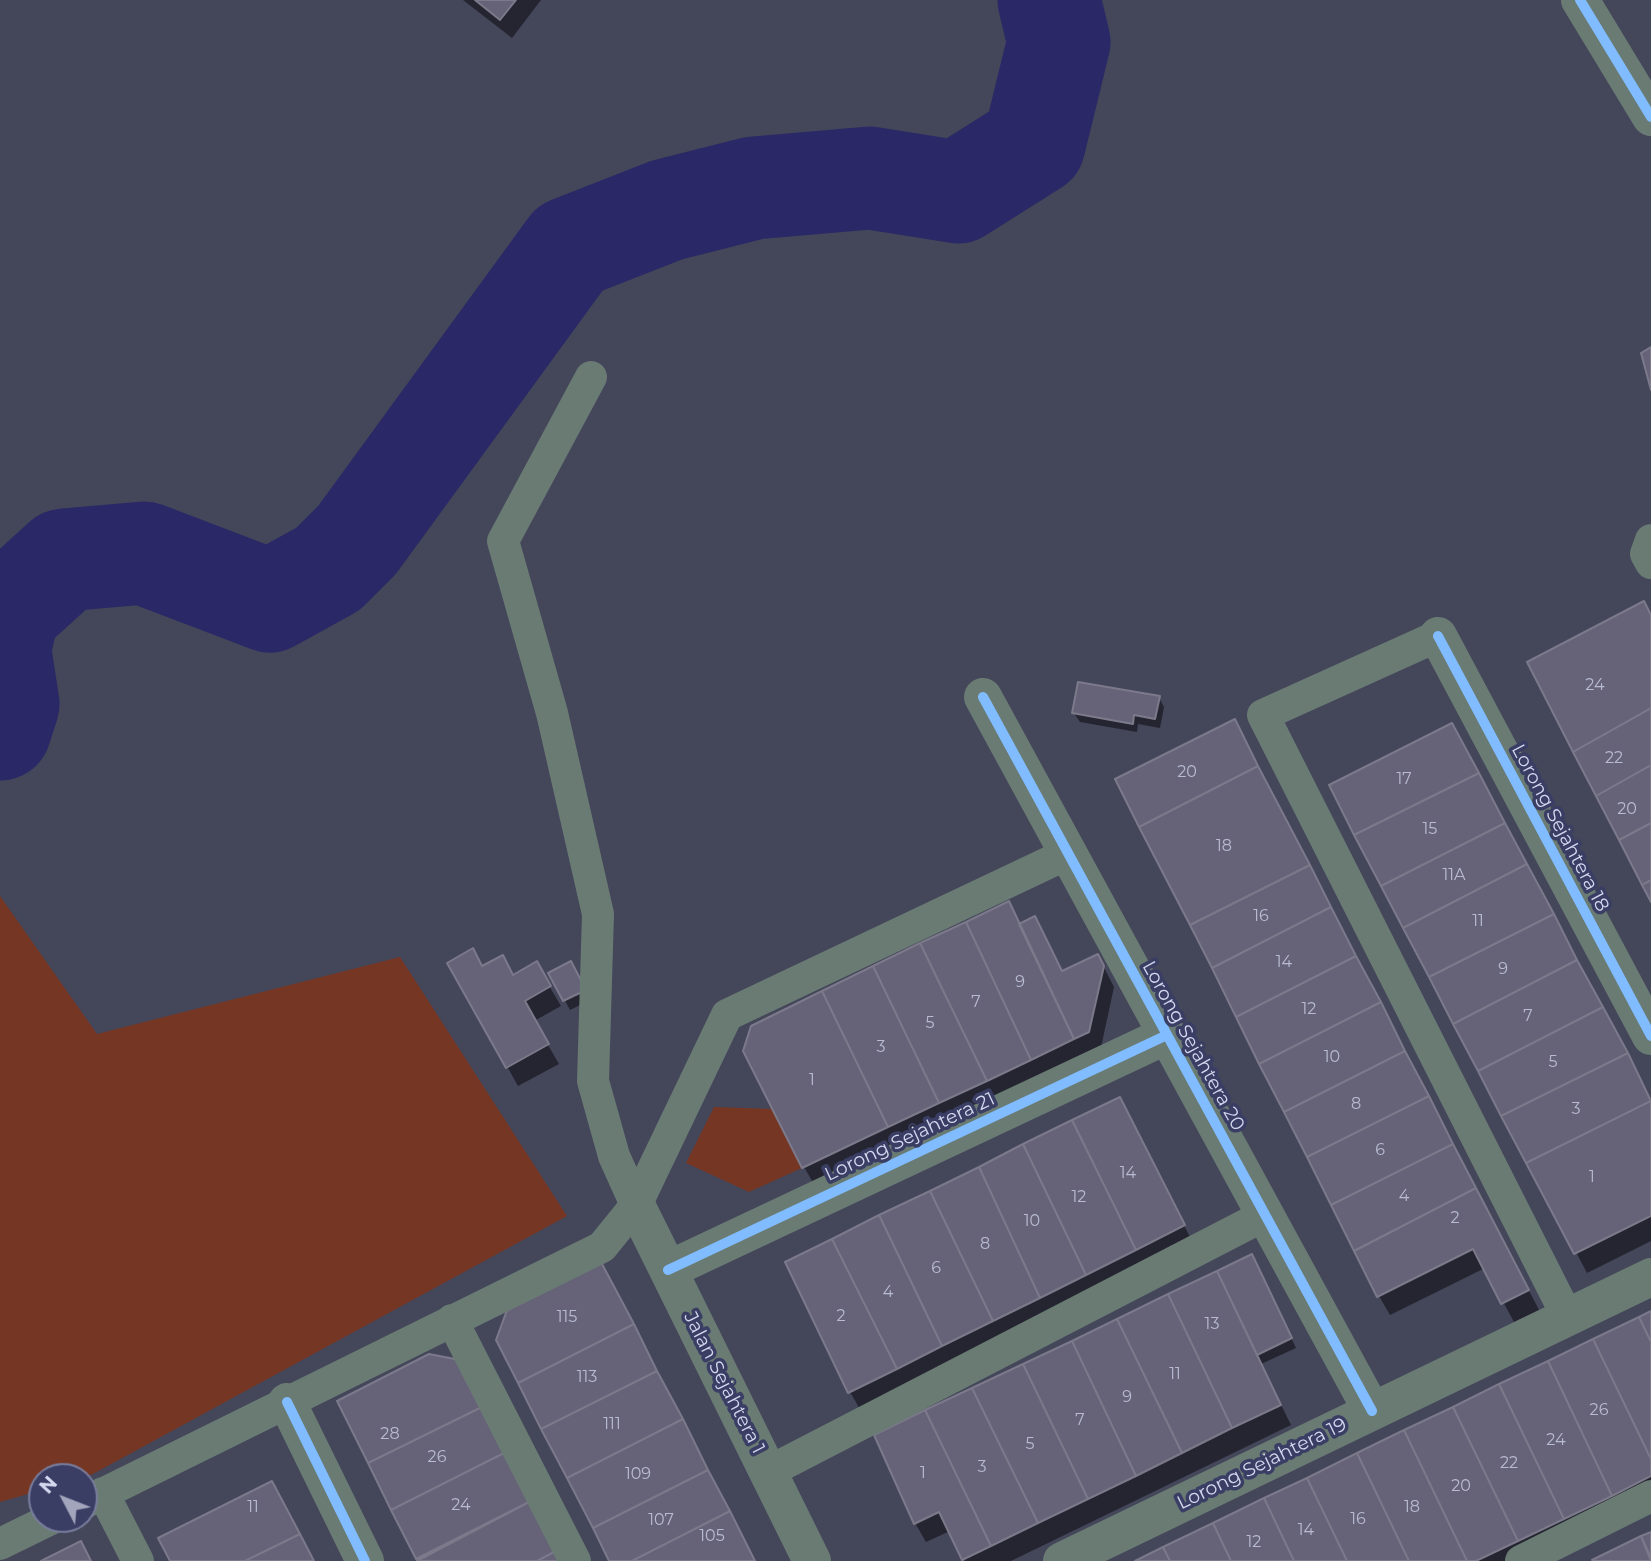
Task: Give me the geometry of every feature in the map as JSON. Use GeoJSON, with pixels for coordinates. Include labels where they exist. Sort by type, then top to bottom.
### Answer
{"type":"FeatureCollection","features":[{"type":"Feature","properties":{"kind":"street"},"geometry":{"type":"LineString","coordinates":[[1580,0],[1651,117]]}},
{"type":"Feature","properties":{"kind":"street","name":"Lorong Sejahtera 18"},"geometry":{"type":"LineString","coordinates":[[1438,636],[1651,1036]]}},
{"type":"Feature","properties":{"kind":"street","name":"Lorong Sejahtera 20"},"geometry":{"type":"LineString","coordinates":[[982,697],[1372,1411]]}},
{"type":"Feature","properties":{"kind":"street","name":"Lorong Sejahtera 21"},"geometry":{"type":"LineString","coordinates":[[668,1270],[1167,1035]]}},
{"type":"Feature","properties":{"kind":"street","name":"Jalan Sejahtera 1"},"geometry":{"type":"LineString","coordinates":[[636,1205],[812,1561]]}},
{"type":"Feature","properties":{"kind":"street","name":"Lorong Sejahtera 19"},"geometry":{"type":"LineString","coordinates":[[1062,1561],[1651,1277]]}},
{"type":"Feature","properties":{"kind":"street"},"geometry":{"type":"LineString","coordinates":[[287,1402],[365,1561]]}},
{"type":"Feature","properties":{"kind":"lane"},"geometry":{"type":"LineString","coordinates":[[591,377],[503,541],[552,713],[598,914],[593,1081],[614,1156],[636,1205]]}},
{"type":"Feature","properties":{"kind":"lane"},"geometry":{"type":"LineString","coordinates":[[1651,540],[1646,554],[1651,563]]}},
{"type":"Feature","properties":{"kind":"lane"},"geometry":{"type":"LineString","coordinates":[[1438,636],[1263,715],[1568,1318]]}},
{"type":"Feature","properties":{"kind":"lane"},"geometry":{"type":"LineString","coordinates":[[98,1496],[602,1247],[636,1205],[727,1015],[1069,853]]}},
{"type":"Feature","properties":{"kind":"lane"},"geometry":{"type":"LineString","coordinates":[[768,1472],[1265,1215]]}},
{"type":"Feature","properties":{"kind":"lane"},"geometry":{"type":"LineString","coordinates":[[452,1320],[575,1561]]}},
{"type":"Feature","properties":{"kind":"lane"},"geometry":{"type":"LineString","coordinates":[[1521,1561],[1651,1496]]}},
{"type":"Feature","properties":{"kind":"lane"},"geometry":{"type":"LineString","coordinates":[[98,1504],[138,1561]]}},
{"type":"Feature","properties":{"kind":"lane"},"geometry":{"type":"LineString","coordinates":[[0,1544],[28,1530]]}},
{"type":"Feature","properties":{"kind":"shaded area"},"geometry":{"type":"Polygon","coordinates":[[[0,896],[97,1034],[400,957],[567,1216],[98,1471],[98,1463],[28,1463],[28,1494],[0,1502],[0,896]]]}},
{"type":"Feature","properties":{"kind":"shaded area"},"geometry":{"type":"Polygon","coordinates":[[[714,1107],[773,1109],[802,1168],[749,1192],[686,1163],[714,1107]]]}},
{"type":"Feature","properties":{"kind":"building"},"geometry":{"type":"Polygon","coordinates":[[[475,0],[516,0],[500,20],[475,0]]]}},
{"type":"Feature","properties":{"kind":"building"},"geometry":{"type":"Polygon","coordinates":[[[1651,347],[1651,390],[1641,353],[1651,347]]]}},
{"type":"Feature","properties":{"kind":"building"},"geometry":{"type":"Polygon","coordinates":[[[1644,601],[1651,615],[1651,708],[1573,752],[1527,662],[1644,601]]]}},
{"type":"Feature","properties":{"kind":"building"},"geometry":{"type":"Polygon","coordinates":[[[1078,682],[1160,696],[1155,719],[1134,715],[1133,724],[1072,713],[1078,682]]]}},
{"type":"Feature","properties":{"kind":"building"},"geometry":{"type":"Polygon","coordinates":[[[1651,708],[1651,765],[1596,796],[1573,752],[1651,708]]]}},
{"type":"Feature","properties":{"kind":"building"},"geometry":{"type":"Polygon","coordinates":[[[1235,719],[1258,766],[1139,827],[1115,779],[1235,719]]]}},
{"type":"Feature","properties":{"kind":"building"},"geometry":{"type":"Polygon","coordinates":[[[1452,723],[1479,773],[1354,835],[1329,785],[1452,723]]]}},
{"type":"Feature","properties":{"kind":"building"},"geometry":{"type":"Polygon","coordinates":[[[1651,765],[1651,823],[1619,840],[1596,796],[1651,765]]]}},
{"type":"Feature","properties":{"kind":"building"},"geometry":{"type":"Polygon","coordinates":[[[1258,766],[1310,865],[1190,925],[1139,827],[1258,766]]]}},
{"type":"Feature","properties":{"kind":"building"},"geometry":{"type":"Polygon","coordinates":[[[1479,773],[1505,823],[1381,886],[1354,835],[1479,773]]]}},
{"type":"Feature","properties":{"kind":"building"},"geometry":{"type":"Polygon","coordinates":[[[1505,823],[1527,864],[1403,928],[1381,886],[1505,823]]]}},
{"type":"Feature","properties":{"kind":"building"},"geometry":{"type":"Polygon","coordinates":[[[1651,823],[1651,880],[1642,885],[1619,840],[1651,823]]]}},
{"type":"Feature","properties":{"kind":"building"},"geometry":{"type":"Polygon","coordinates":[[[1527,864],[1554,914],[1429,977],[1403,928],[1527,864]]]}},
{"type":"Feature","properties":{"kind":"building"},"geometry":{"type":"Polygon","coordinates":[[[1310,865],[1331,907],[1212,968],[1190,925],[1310,865]]]}},
{"type":"Feature","properties":{"kind":"building"},"geometry":{"type":"Polygon","coordinates":[[[1651,880],[1651,902],[1642,885],[1651,880]]]}},
{"type":"Feature","properties":{"kind":"building"},"geometry":{"type":"Polygon","coordinates":[[[1009,901],[1074,1039],[1031,1060],[966,922],[1009,901]]]}},
{"type":"Feature","properties":{"kind":"building"},"geometry":{"type":"Polygon","coordinates":[[[1331,907],[1356,956],[1236,1017],[1212,968],[1331,907]]]}},
{"type":"Feature","properties":{"kind":"building"},"geometry":{"type":"Polygon","coordinates":[[[1554,914],[1577,960],[1453,1024],[1429,977],[1554,914]]]}},
{"type":"Feature","properties":{"kind":"building"},"geometry":{"type":"Polygon","coordinates":[[[1035,916],[1062,971],[1098,954],[1104,966],[1089,1032],[1074,1039],[1019,924],[1035,916]]]}},
{"type":"Feature","properties":{"kind":"building"},"geometry":{"type":"Polygon","coordinates":[[[966,922],[1031,1060],[987,1081],[920,943],[966,922]]]}},
{"type":"Feature","properties":{"kind":"building"},"geometry":{"type":"Polygon","coordinates":[[[920,943],[987,1081],[939,1103],[873,966],[920,943]]]}},
{"type":"Feature","properties":{"kind":"building"},"geometry":{"type":"Polygon","coordinates":[[[473,948],[482,966],[503,955],[513,975],[537,961],[551,986],[525,1001],[549,1044],[506,1068],[447,963],[473,948]]]}},
{"type":"Feature","properties":{"kind":"building"},"geometry":{"type":"Polygon","coordinates":[[[1356,956],[1381,1002],[1259,1064],[1236,1017],[1356,956]]]}},
{"type":"Feature","properties":{"kind":"building"},"geometry":{"type":"Polygon","coordinates":[[[1577,960],[1603,1007],[1478,1071],[1453,1024],[1577,960]]]}},
{"type":"Feature","properties":{"kind":"building"},"geometry":{"type":"Polygon","coordinates":[[[571,961],[586,990],[563,1001],[548,973],[571,961]]]}},
{"type":"Feature","properties":{"kind":"building"},"geometry":{"type":"Polygon","coordinates":[[[873,966],[939,1103],[888,1127],[822,991],[873,966]]]}},
{"type":"Feature","properties":{"kind":"building"},"geometry":{"type":"Polygon","coordinates":[[[822,991],[888,1127],[802,1168],[743,1051],[751,1026],[822,991]]]}},
{"type":"Feature","properties":{"kind":"building"},"geometry":{"type":"Polygon","coordinates":[[[1381,1002],[1405,1051],[1284,1112],[1259,1064],[1381,1002]]]}},
{"type":"Feature","properties":{"kind":"building"},"geometry":{"type":"Polygon","coordinates":[[[1603,1007],[1628,1053],[1501,1116],[1478,1071],[1603,1007]]]}},
{"type":"Feature","properties":{"kind":"building"},"geometry":{"type":"Polygon","coordinates":[[[1405,1051],[1429,1096],[1307,1157],[1284,1112],[1405,1051]]]}},
{"type":"Feature","properties":{"kind":"building"},"geometry":{"type":"Polygon","coordinates":[[[1628,1053],[1651,1101],[1526,1163],[1501,1116],[1628,1053]]]}},
{"type":"Feature","properties":{"kind":"building"},"geometry":{"type":"Polygon","coordinates":[[[1429,1096],[1453,1144],[1331,1205],[1307,1157],[1429,1096]]]}},
{"type":"Feature","properties":{"kind":"building"},"geometry":{"type":"Polygon","coordinates":[[[1120,1097],[1185,1225],[1136,1250],[1072,1120],[1120,1097]]]}},
{"type":"Feature","properties":{"kind":"building"},"geometry":{"type":"Polygon","coordinates":[[[1651,1101],[1651,1216],[1574,1254],[1526,1163],[1651,1101]]]}},
{"type":"Feature","properties":{"kind":"building"},"geometry":{"type":"Polygon","coordinates":[[[1072,1120],[1136,1250],[1086,1275],[1023,1144],[1072,1120]]]}},
{"type":"Feature","properties":{"kind":"building"},"geometry":{"type":"Polygon","coordinates":[[[1023,1144],[1086,1275],[1040,1298],[979,1167],[1023,1144]]]}},
{"type":"Feature","properties":{"kind":"building"},"geometry":{"type":"Polygon","coordinates":[[[1453,1144],[1476,1188],[1354,1251],[1331,1205],[1453,1144]]]}},
{"type":"Feature","properties":{"kind":"building"},"geometry":{"type":"Polygon","coordinates":[[[979,1167],[1040,1298],[993,1321],[930,1191],[979,1167]]]}},
{"type":"Feature","properties":{"kind":"building"},"geometry":{"type":"Polygon","coordinates":[[[1476,1188],[1529,1290],[1501,1304],[1473,1249],[1377,1297],[1354,1251],[1476,1188]]]}},
{"type":"Feature","properties":{"kind":"building"},"geometry":{"type":"Polygon","coordinates":[[[930,1191],[993,1321],[942,1346],[879,1215],[930,1191]]]}},
{"type":"Feature","properties":{"kind":"building"},"geometry":{"type":"Polygon","coordinates":[[[879,1215],[942,1346],[897,1369],[832,1239],[879,1215]]]}},
{"type":"Feature","properties":{"kind":"building"},"geometry":{"type":"Polygon","coordinates":[[[832,1239],[897,1369],[848,1393],[785,1262],[832,1239]]]}},
{"type":"Feature","properties":{"kind":"building"},"geometry":{"type":"Polygon","coordinates":[[[1252,1254],[1292,1338],[1257,1355],[1217,1271],[1252,1254]]]}},
{"type":"Feature","properties":{"kind":"building"},"geometry":{"type":"Polygon","coordinates":[[[601,1262],[634,1324],[518,1383],[496,1340],[507,1310],[601,1262]]]}},
{"type":"Feature","properties":{"kind":"building"},"geometry":{"type":"Polygon","coordinates":[[[1217,1271],[1281,1405],[1232,1428],[1168,1294],[1217,1271]]]}},
{"type":"Feature","properties":{"kind":"building"},"geometry":{"type":"Polygon","coordinates":[[[1168,1294],[1232,1428],[1182,1453],[1117,1319],[1168,1294]]]}},
{"type":"Feature","properties":{"kind":"building"},"geometry":{"type":"Polygon","coordinates":[[[1651,1311],[1651,1342],[1639,1317],[1651,1311]]]}},
{"type":"Feature","properties":{"kind":"building"},"geometry":{"type":"Polygon","coordinates":[[[1639,1317],[1651,1342],[1651,1459],[1593,1339],[1639,1317]]]}},
{"type":"Feature","properties":{"kind":"building"},"geometry":{"type":"Polygon","coordinates":[[[1117,1319],[1182,1453],[1136,1476],[1072,1341],[1117,1319]]]}},
{"type":"Feature","properties":{"kind":"building"},"geometry":{"type":"Polygon","coordinates":[[[634,1324],[657,1371],[541,1429],[518,1383],[634,1324]]]}},
{"type":"Feature","properties":{"kind":"building"},"geometry":{"type":"Polygon","coordinates":[[[1593,1339],[1651,1459],[1651,1476],[1612,1496],[1548,1361],[1593,1339]]]}},
{"type":"Feature","properties":{"kind":"building"},"geometry":{"type":"Polygon","coordinates":[[[1072,1341],[1136,1476],[1088,1499],[1023,1364],[1072,1341]]]}},
{"type":"Feature","properties":{"kind":"building"},"geometry":{"type":"Polygon","coordinates":[[[429,1354],[460,1360],[484,1406],[368,1463],[337,1401],[429,1354]]]}},
{"type":"Feature","properties":{"kind":"building"},"geometry":{"type":"Polygon","coordinates":[[[1548,1361],[1612,1496],[1564,1519],[1499,1384],[1548,1361]]]}},
{"type":"Feature","properties":{"kind":"building"},"geometry":{"type":"Polygon","coordinates":[[[1023,1364],[1088,1499],[1038,1523],[972,1388],[1023,1364]]]}},
{"type":"Feature","properties":{"kind":"building"},"geometry":{"type":"Polygon","coordinates":[[[657,1371],[683,1419],[567,1478],[541,1429],[657,1371]]]}},
{"type":"Feature","properties":{"kind":"building"},"geometry":{"type":"Polygon","coordinates":[[[1499,1384],[1564,1519],[1518,1541],[1453,1407],[1499,1384]]]}},
{"type":"Feature","properties":{"kind":"building"},"geometry":{"type":"Polygon","coordinates":[[[972,1388],[1038,1523],[991,1546],[925,1410],[972,1388]]]}},
{"type":"Feature","properties":{"kind":"building"},"geometry":{"type":"Polygon","coordinates":[[[484,1406],[506,1452],[391,1510],[368,1463],[484,1406]]]}},
{"type":"Feature","properties":{"kind":"building"},"geometry":{"type":"Polygon","coordinates":[[[1453,1407],[1518,1541],[1476,1561],[1467,1561],[1404,1430],[1453,1407]]]}},
{"type":"Feature","properties":{"kind":"building"},"geometry":{"type":"Polygon","coordinates":[[[925,1410],[991,1546],[962,1560],[939,1512],[914,1524],[874,1435],[925,1410]]]}},
{"type":"Feature","properties":{"kind":"building"},"geometry":{"type":"Polygon","coordinates":[[[683,1419],[708,1470],[593,1528],[567,1478],[683,1419]]]}},
{"type":"Feature","properties":{"kind":"building"},"geometry":{"type":"Polygon","coordinates":[[[1404,1430],[1467,1561],[1409,1561],[1357,1453],[1404,1430]]]}},
{"type":"Feature","properties":{"kind":"building"},"geometry":{"type":"Polygon","coordinates":[[[506,1452],[531,1501],[416,1559],[391,1510],[506,1452]]]}},
{"type":"Feature","properties":{"kind":"building"},"geometry":{"type":"Polygon","coordinates":[[[1357,1453],[1409,1561],[1347,1561],[1307,1478],[1357,1453]]]}},
{"type":"Feature","properties":{"kind":"building"},"geometry":{"type":"Polygon","coordinates":[[[708,1470],[730,1511],[632,1561],[609,1561],[593,1528],[708,1470]]]}},
{"type":"Feature","properties":{"kind":"building"},"geometry":{"type":"Polygon","coordinates":[[[1307,1478],[1347,1561],[1294,1561],[1264,1498],[1307,1478]]]}},
{"type":"Feature","properties":{"kind":"building"},"geometry":{"type":"Polygon","coordinates":[[[272,1481],[300,1534],[245,1561],[170,1561],[158,1538],[272,1481]]]}},
{"type":"Feature","properties":{"kind":"building"},"geometry":{"type":"Polygon","coordinates":[[[1264,1498],[1294,1561],[1231,1561],[1213,1523],[1264,1498]]]}},
{"type":"Feature","properties":{"kind":"building"},"geometry":{"type":"Polygon","coordinates":[[[531,1501],[556,1551],[537,1561],[417,1561],[531,1501]]]}},
{"type":"Feature","properties":{"kind":"building"},"geometry":{"type":"Polygon","coordinates":[[[730,1511],[755,1561],[632,1561],[730,1511]]]}},
{"type":"Feature","properties":{"kind":"building"},"geometry":{"type":"Polygon","coordinates":[[[1213,1523],[1231,1561],[1170,1561],[1163,1547],[1213,1523]]]}},
{"type":"Feature","properties":{"kind":"building"},"geometry":{"type":"Polygon","coordinates":[[[1651,1532],[1651,1558],[1641,1536],[1651,1532]]]}},
{"type":"Feature","properties":{"kind":"building"},"geometry":{"type":"Polygon","coordinates":[[[300,1534],[314,1561],[245,1561],[300,1534]]]}},
{"type":"Feature","properties":{"kind":"building"},"geometry":{"type":"Polygon","coordinates":[[[1641,1536],[1651,1561],[1592,1560],[1641,1536]]]}},
{"type":"Feature","properties":{"kind":"building"},"geometry":{"type":"Polygon","coordinates":[[[81,1541],[91,1561],[41,1561],[81,1541]]]}},
{"type":"Feature","properties":{"kind":"building"},"geometry":{"type":"Polygon","coordinates":[[[1163,1547],[1170,1561],[1135,1561],[1163,1547]]]}},
{"type":"Feature","properties":{"kind":"building"},"geometry":{"type":"Polygon","coordinates":[[[556,1551],[561,1561],[537,1561],[556,1551]]]}},
{"type":"Feature","properties":{"kind":"waterway"},"geometry":{"type":"LineString","coordinates":[[0,647],[8,611],[64,560],[144,553],[270,601],[328,569],[357,540],[570,248],[667,210],[754,188],[870,178],[958,192],[1034,144],[1059,42],[1049,0]]}},
{"type":"Feature","properties":{"kind":"waterway"},"geometry":{"type":"LineString","coordinates":[[0,652],[8,704],[0,729]]}},
{"type":"Feature","properties":{"kind":"cycle path"},"geometry":{"type":"LineString","coordinates":[[1580,0],[1651,117]]}},
{"type":"Feature","properties":{"kind":"cycle path"},"geometry":{"type":"LineString","coordinates":[[1438,636],[1651,1036]]}},
{"type":"Feature","properties":{"kind":"cycle path"},"geometry":{"type":"LineString","coordinates":[[983,697],[1372,1411]]}},
{"type":"Feature","properties":{"kind":"cycle path"},"geometry":{"type":"LineString","coordinates":[[668,1270],[1167,1035]]}},
{"type":"Feature","properties":{"kind":"cycle path"},"geometry":{"type":"LineString","coordinates":[[287,1402],[365,1561]]}}]}
